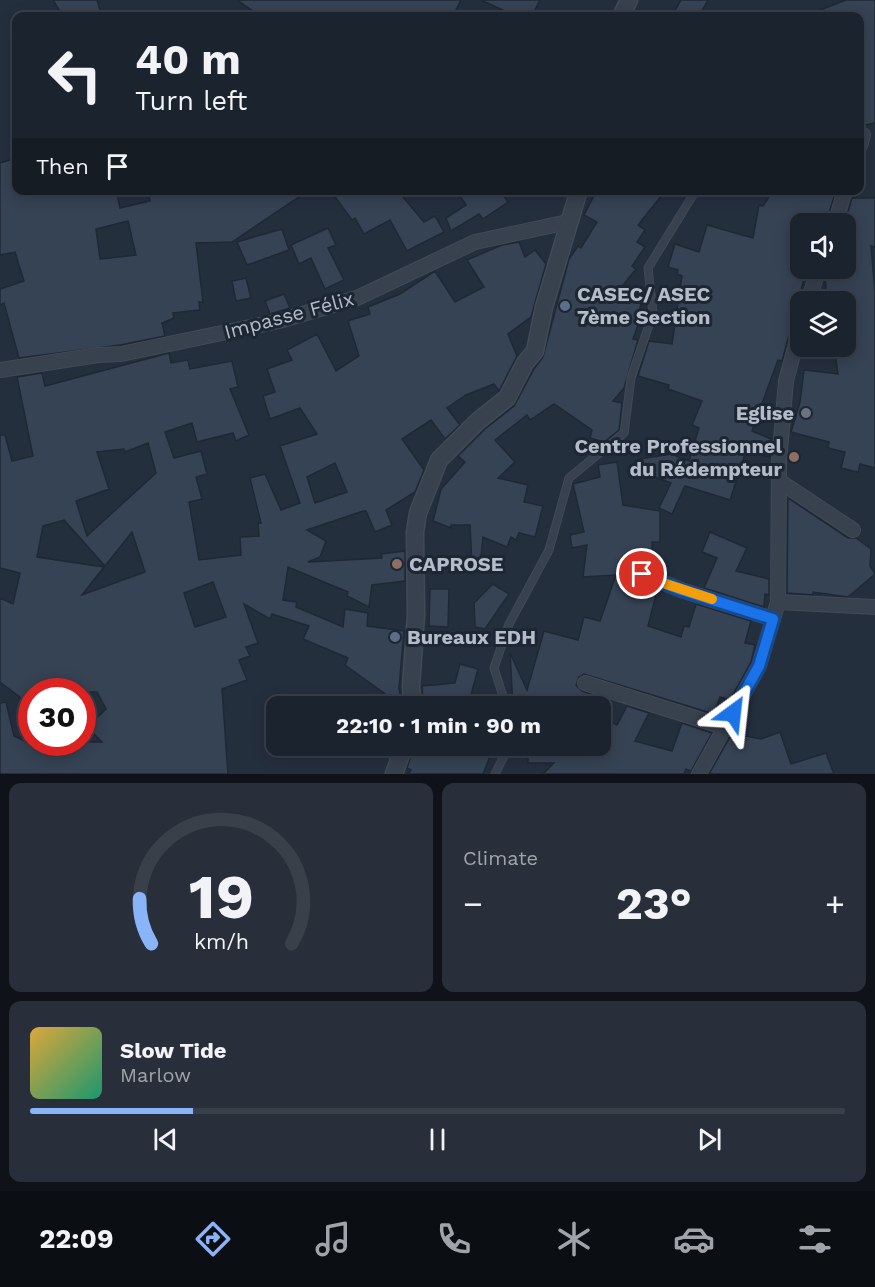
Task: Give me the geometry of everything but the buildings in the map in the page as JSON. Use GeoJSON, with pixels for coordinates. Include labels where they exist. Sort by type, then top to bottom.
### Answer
{"type":"FeatureCollection","features":[{"type":"Feature","properties":{"kind":"street"},"geometry":{"type":"LineString","coordinates":[[412,696],[416,615],[415,532],[418,513],[439,460],[472,427],[507,398],[525,363],[535,351],[568,222],[577,195]]}},
{"type":"Feature","properties":{"kind":"street"},"geometry":{"type":"LineString","coordinates":[[838,213],[844,195]]}},
{"type":"Feature","properties":{"kind":"street","name":"Impasse Félix"},"geometry":{"type":"LineString","coordinates":[[0,370],[98,355],[121,354],[279,321],[357,298],[475,242],[568,222]]}},
{"type":"Feature","properties":{"kind":"street"},"geometry":{"type":"LineString","coordinates":[[699,774],[759,666],[778,602],[779,481],[786,381],[792,357]]}},
{"type":"Feature","properties":{"kind":"street"},"geometry":{"type":"LineString","coordinates":[[779,481],[853,530]]}},
{"type":"Feature","properties":{"kind":"street"},"geometry":{"type":"LineString","coordinates":[[642,574],[681,590],[773,619]]}},
{"type":"Feature","properties":{"kind":"street"},"geometry":{"type":"LineString","coordinates":[[778,602],[875,607]]}},
{"type":"Feature","properties":{"kind":"street"},"geometry":{"type":"LineString","coordinates":[[585,683],[724,727]]}},
{"type":"Feature","properties":{"kind":"street"},"geometry":{"type":"LineString","coordinates":[[394,774],[400,756]]}},
{"type":"Feature","properties":{"kind":"lane"},"geometry":{"type":"LineString","coordinates":[[503,696],[494,668],[509,624],[549,550],[569,478],[624,433],[631,378],[652,313],[648,268],[693,195]]}},
{"type":"Feature","properties":{"kind":"lane"},"geometry":{"type":"LineString","coordinates":[[495,774],[504,756]]}},
{"type":"Feature","properties":{"kind":"slow traffic"},"geometry":{"type":"LineString","coordinates":[[666,584],[712,599]]}},
{"type":"Feature","properties":{"kind":"place","name":"CASEC/ ASEC 7ème Section"},"geometry":{"type":"Point","coordinates":[565,306]}},
{"type":"Feature","properties":{"kind":"place","name":"Eglise"},"geometry":{"type":"Point","coordinates":[806,413]}},
{"type":"Feature","properties":{"kind":"place","name":"Centre Professionnel du Rédempteur"},"geometry":{"type":"Point","coordinates":[794,457]}},
{"type":"Feature","properties":{"kind":"place","name":"CAPROSE"},"geometry":{"type":"Point","coordinates":[397,564]}},
{"type":"Feature","properties":{"kind":"place","name":"Bureaux EDH"},"geometry":{"type":"Point","coordinates":[395,637]}},
{"type":"Feature","properties":{"kind":"route"},"geometry":{"type":"LineString","coordinates":[[642,574],[681,590],[773,619],[759,666],[733,713]]}}]}
